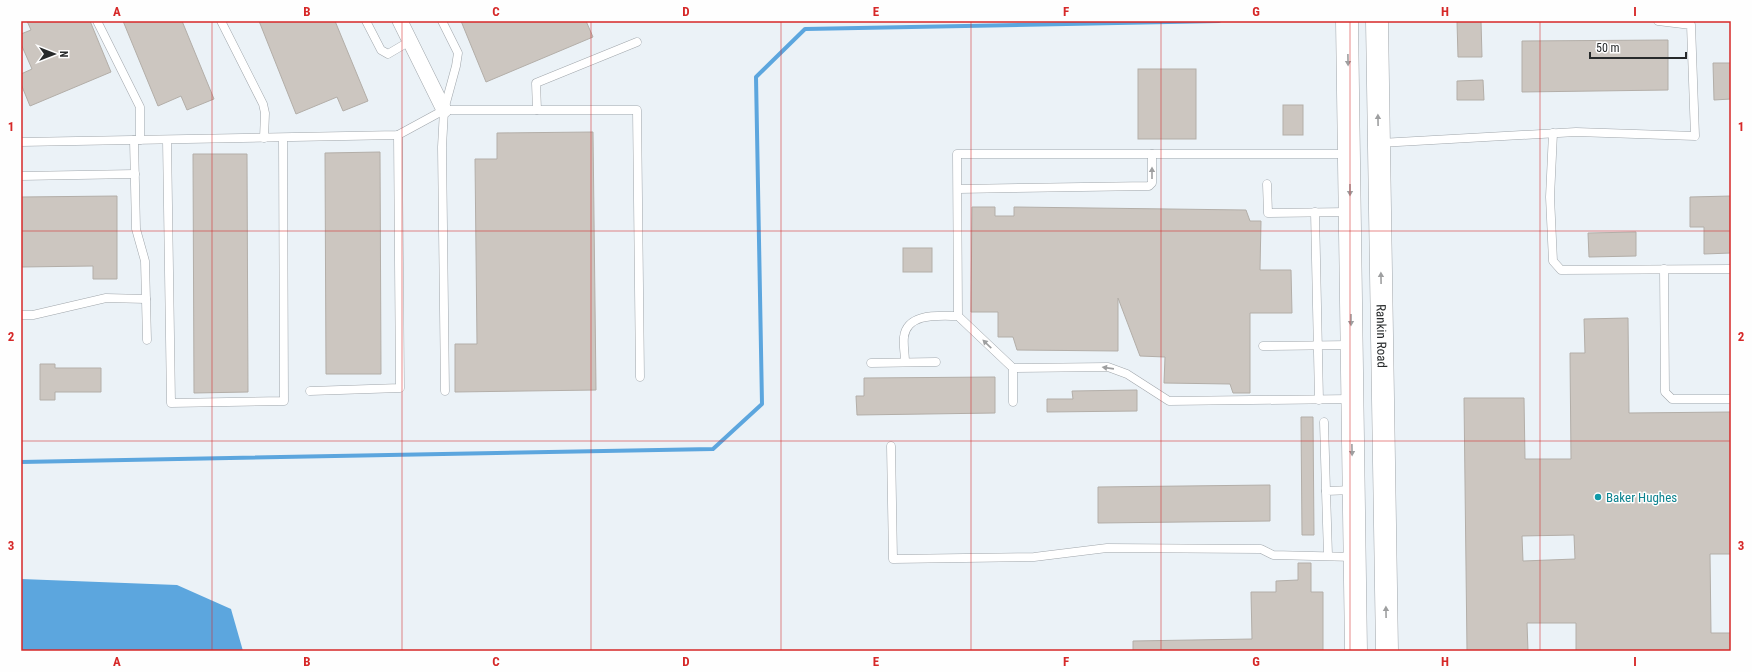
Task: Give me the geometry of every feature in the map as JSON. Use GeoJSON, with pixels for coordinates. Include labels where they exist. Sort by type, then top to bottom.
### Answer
{"type":"FeatureCollection","features":[{"type":"Feature","properties":{"kind":"main road"},"geometry":{"type":"LineString","coordinates":[[1347,21],[1351,399],[1356,651]]}},
{"type":"Feature","properties":{"kind":"main road","name":"Rankin Road"},"geometry":{"type":"LineString","coordinates":[[1377,21],[1387,651]]}},
{"type":"Feature","properties":{"kind":"main road"},"geometry":{"type":"LineString","coordinates":[[1349,154],[1378,143]]}},
{"type":"Feature","properties":{"kind":"main road"},"geometry":{"type":"LineString","coordinates":[[1351,399],[1383,400]]}},
{"type":"Feature","properties":{"kind":"main road"},"geometry":{"type":"LineString","coordinates":[[1355,557],[1386,556]]}},
{"type":"Feature","properties":{"kind":"street"},"geometry":{"type":"LineString","coordinates":[[400,21],[444,110]]}},
{"type":"Feature","properties":{"kind":"lane"},"geometry":{"type":"LineString","coordinates":[[97,21],[140,106],[135,174],[136,229],[145,261],[147,340]]}},
{"type":"Feature","properties":{"kind":"lane"},"geometry":{"type":"LineString","coordinates":[[221,21],[262,104],[265,113],[264,138]]}},
{"type":"Feature","properties":{"kind":"lane"},"geometry":{"type":"LineString","coordinates":[[366,21],[381,50],[388,54],[410,41]]}},
{"type":"Feature","properties":{"kind":"lane"},"geometry":{"type":"LineString","coordinates":[[442,21],[458,53],[444,110],[442,147],[445,391]]}},
{"type":"Feature","properties":{"kind":"lane"},"geometry":{"type":"LineString","coordinates":[[1378,143],[1576,132],[1696,136],[1691,25],[1658,21]]}},
{"type":"Feature","properties":{"kind":"lane"},"geometry":{"type":"LineString","coordinates":[[537,110],[536,83],[637,42]]}},
{"type":"Feature","properties":{"kind":"lane"},"geometry":{"type":"LineString","coordinates":[[21,142],[398,135],[444,110],[637,110],[640,377]]}},
{"type":"Feature","properties":{"kind":"lane"},"geometry":{"type":"LineString","coordinates":[[1554,133],[1550,197],[1553,261],[1561,270],[1731,269]]}},
{"type":"Feature","properties":{"kind":"lane"},"geometry":{"type":"LineString","coordinates":[[310,391],[400,388],[398,135]]}},
{"type":"Feature","properties":{"kind":"lane"},"geometry":{"type":"LineString","coordinates":[[167,140],[172,403],[186,403],[284,401],[283,138]]}},
{"type":"Feature","properties":{"kind":"lane"},"geometry":{"type":"LineString","coordinates":[[958,316],[958,154],[1349,154]]}},
{"type":"Feature","properties":{"kind":"lane"},"geometry":{"type":"LineString","coordinates":[[958,189],[1149,186],[1152,183],[1152,154]]}},
{"type":"Feature","properties":{"kind":"lane"},"geometry":{"type":"LineString","coordinates":[[21,176],[135,174]]}},
{"type":"Feature","properties":{"kind":"lane"},"geometry":{"type":"LineString","coordinates":[[1267,184],[1268,213],[1350,212]]}},
{"type":"Feature","properties":{"kind":"lane"},"geometry":{"type":"LineString","coordinates":[[1315,212],[1319,400]]}},
{"type":"Feature","properties":{"kind":"lane"},"geometry":{"type":"LineString","coordinates":[[1664,269],[1665,392],[1672,399],[1731,399]]}},
{"type":"Feature","properties":{"kind":"lane"},"geometry":{"type":"LineString","coordinates":[[21,315],[33,315],[106,298],[146,298]]}},
{"type":"Feature","properties":{"kind":"lane"},"geometry":{"type":"LineString","coordinates":[[906,362],[904,337],[908,326],[916,320],[927,317],[958,316],[1013,368],[1108,366],[1127,374],[1169,402],[1351,399]]}},
{"type":"Feature","properties":{"kind":"lane"},"geometry":{"type":"LineString","coordinates":[[1263,346],[1351,345]]}},
{"type":"Feature","properties":{"kind":"lane"},"geometry":{"type":"LineString","coordinates":[[872,363],[936,362]]}},
{"type":"Feature","properties":{"kind":"lane"},"geometry":{"type":"LineString","coordinates":[[1013,368],[1013,402]]}},
{"type":"Feature","properties":{"kind":"lane"},"geometry":{"type":"LineString","coordinates":[[1324,422],[1328,555]]}},
{"type":"Feature","properties":{"kind":"lane"},"geometry":{"type":"LineString","coordinates":[[891,446],[893,559],[1034,557],[1107,548],[1261,549],[1273,555],[1328,555],[1355,557]]}},
{"type":"Feature","properties":{"kind":"lane"},"geometry":{"type":"LineString","coordinates":[[1326,491],[1353,490]]}},
{"type":"Feature","properties":{"kind":"water"},"geometry":{"type":"Polygon","coordinates":[[[21,579],[177,585],[231,609],[243,651],[21,651],[21,579]]]}},
{"type":"Feature","properties":{"kind":"building"},"geometry":{"type":"Polygon","coordinates":[[[27,21],[90,21],[111,72],[30,106],[21,84],[21,74],[32,69],[21,44],[21,34],[31,30],[27,21]]]}},
{"type":"Feature","properties":{"kind":"building"},"geometry":{"type":"Polygon","coordinates":[[[123,21],[182,21],[214,99],[187,110],[181,96],[158,106],[123,21]]]}},
{"type":"Feature","properties":{"kind":"building"},"geometry":{"type":"Polygon","coordinates":[[[259,21],[335,21],[368,101],[343,111],[337,97],[296,114],[259,21]]]}},
{"type":"Feature","properties":{"kind":"building"},"geometry":{"type":"Polygon","coordinates":[[[461,21],[586,21],[593,37],[486,82],[461,21]]]}},
{"type":"Feature","properties":{"kind":"building"},"geometry":{"type":"Polygon","coordinates":[[[1457,21],[1481,21],[1482,57],[1458,57],[1457,21]]]}},
{"type":"Feature","properties":{"kind":"building"},"geometry":{"type":"Polygon","coordinates":[[[1668,40],[1668,90],[1522,92],[1522,41],[1668,40]]]}},
{"type":"Feature","properties":{"kind":"building"},"geometry":{"type":"Polygon","coordinates":[[[1713,63],[1731,63],[1731,99],[1714,100],[1713,63]]]}},
{"type":"Feature","properties":{"kind":"building"},"geometry":{"type":"Polygon","coordinates":[[[1138,69],[1196,69],[1196,139],[1138,139],[1138,69]]]}},
{"type":"Feature","properties":{"kind":"building"},"geometry":{"type":"Polygon","coordinates":[[[1483,80],[1484,100],[1457,100],[1457,81],[1483,80]]]}},
{"type":"Feature","properties":{"kind":"building"},"geometry":{"type":"Polygon","coordinates":[[[1283,105],[1303,105],[1303,135],[1283,135],[1283,105]]]}},
{"type":"Feature","properties":{"kind":"building"},"geometry":{"type":"Polygon","coordinates":[[[593,132],[596,390],[455,392],[455,344],[477,344],[475,159],[497,159],[497,133],[593,132]]]}},
{"type":"Feature","properties":{"kind":"building"},"geometry":{"type":"Polygon","coordinates":[[[380,152],[381,374],[326,374],[325,153],[380,152]]]}},
{"type":"Feature","properties":{"kind":"building"},"geometry":{"type":"Polygon","coordinates":[[[193,154],[247,154],[248,392],[194,393],[193,154]]]}},
{"type":"Feature","properties":{"kind":"building"},"geometry":{"type":"Polygon","coordinates":[[[117,196],[117,279],[93,279],[93,266],[21,267],[21,197],[117,196]]]}},
{"type":"Feature","properties":{"kind":"building"},"geometry":{"type":"Polygon","coordinates":[[[1731,196],[1731,253],[1704,254],[1704,227],[1690,227],[1690,197],[1731,196]]]}},
{"type":"Feature","properties":{"kind":"building"},"geometry":{"type":"Polygon","coordinates":[[[972,207],[995,207],[995,216],[1014,216],[1014,207],[1246,210],[1250,221],[1261,221],[1260,270],[1291,270],[1292,313],[1250,313],[1250,393],[1233,393],[1230,384],[1164,383],[1165,357],[1140,356],[1118,298],[1118,351],[1017,350],[1013,337],[998,337],[998,312],[971,312],[972,207]]]}},
{"type":"Feature","properties":{"kind":"building"},"geometry":{"type":"Polygon","coordinates":[[[1636,232],[1636,256],[1589,257],[1588,233],[1636,232]]]}},
{"type":"Feature","properties":{"kind":"building"},"geometry":{"type":"Polygon","coordinates":[[[903,248],[932,248],[932,272],[903,272],[903,248]]]}},
{"type":"Feature","properties":{"kind":"building","name":"Baker Hughes"},"geometry":{"type":"Polygon","coordinates":[[[1628,318],[1629,413],[1731,412],[1731,554],[1710,554],[1711,633],[1731,633],[1731,651],[1576,651],[1576,623],[1527,623],[1528,651],[1467,651],[1464,398],[1524,398],[1525,459],[1571,459],[1570,353],[1585,353],[1584,319],[1628,318]],[[1574,535],[1522,536],[1523,561],[1575,559],[1574,535]]]}},
{"type":"Feature","properties":{"kind":"building"},"geometry":{"type":"Polygon","coordinates":[[[40,364],[55,364],[55,368],[101,368],[101,392],[55,392],[55,400],[40,400],[40,364]]]}},
{"type":"Feature","properties":{"kind":"building"},"geometry":{"type":"Polygon","coordinates":[[[995,377],[995,413],[857,415],[856,396],[864,396],[864,378],[995,377]]]}},
{"type":"Feature","properties":{"kind":"building"},"geometry":{"type":"Polygon","coordinates":[[[1137,390],[1137,411],[1047,412],[1047,399],[1073,399],[1072,391],[1137,390]]]}},
{"type":"Feature","properties":{"kind":"building"},"geometry":{"type":"Polygon","coordinates":[[[1301,417],[1313,417],[1314,535],[1302,535],[1301,417]]]}},
{"type":"Feature","properties":{"kind":"building"},"geometry":{"type":"Polygon","coordinates":[[[1270,485],[1270,521],[1098,523],[1098,487],[1270,485]]]}},
{"type":"Feature","properties":{"kind":"building"},"geometry":{"type":"Polygon","coordinates":[[[1298,563],[1311,563],[1311,592],[1323,592],[1323,651],[1133,651],[1133,641],[1252,639],[1251,592],[1276,592],[1276,581],[1298,580],[1298,563]]]}},
{"type":"Feature","properties":{"kind":"waterway"},"geometry":{"type":"LineString","coordinates":[[21,462],[713,449],[762,404],[756,77],[805,29],[1219,21]]}},
{"type":"Feature","properties":{"kind":"place","name":"Baker Hughes"},"geometry":{"type":"Point","coordinates":[1598,497]}}]}
